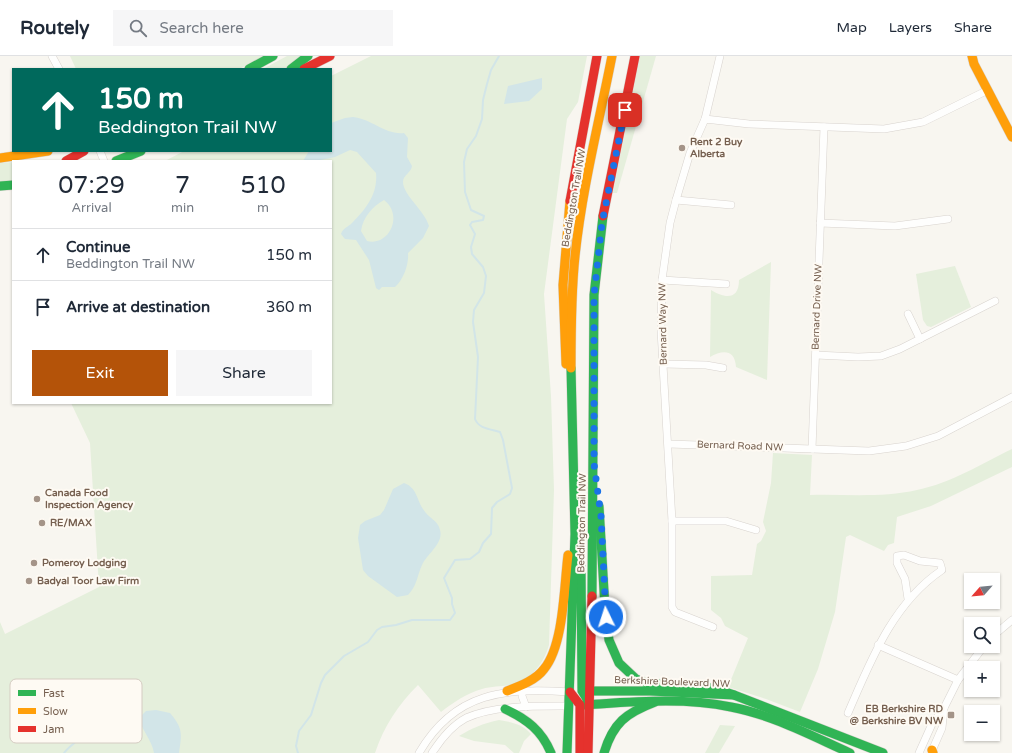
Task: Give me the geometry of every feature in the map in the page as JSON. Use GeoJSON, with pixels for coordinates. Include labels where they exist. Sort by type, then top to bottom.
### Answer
{"type":"FeatureCollection","features":[{"type":"Feature","properties":{"kind":"main road"},"geometry":{"type":"LineString","coordinates":[[250,68],[273,56]]}},
{"type":"Feature","properties":{"kind":"main road"},"geometry":{"type":"LineString","coordinates":[[292,68],[308,56]]}},
{"type":"Feature","properties":{"kind":"main road"},"geometry":{"type":"LineString","coordinates":[[306,68],[330,56]]}},
{"type":"Feature","properties":{"kind":"main road"},"geometry":{"type":"LineString","coordinates":[[572,416],[564,346],[564,245],[572,182],[597,56]]}},
{"type":"Feature","properties":{"kind":"main road","name":"Beddington Trail NW"},"geometry":{"type":"LineString","coordinates":[[568,753],[575,505],[572,416],[572,317],[575,255],[590,166],[612,56]]}},
{"type":"Feature","properties":{"kind":"main road","name":"Beddington Trail NW"},"geometry":{"type":"LineString","coordinates":[[588,753],[590,704],[586,691],[594,464],[593,322],[596,269],[602,223],[635,56]]}},
{"type":"Feature","properties":{"kind":"main road"},"geometry":{"type":"LineString","coordinates":[[972,56],[974,64],[1012,137]]}},
{"type":"Feature","properties":{"kind":"main road"},"geometry":{"type":"LineString","coordinates":[[0,158],[41,152]]}},
{"type":"Feature","properties":{"kind":"main road"},"geometry":{"type":"LineString","coordinates":[[68,160],[82,152]]}},
{"type":"Feature","properties":{"kind":"main road"},"geometry":{"type":"LineString","coordinates":[[118,160],[138,152]]}},
{"type":"Feature","properties":{"kind":"main road"},"geometry":{"type":"LineString","coordinates":[[594,464],[601,516],[606,626],[615,656],[630,674],[636,679],[647,683],[714,688],[734,695]]}},
{"type":"Feature","properties":{"kind":"main road"},"geometry":{"type":"LineString","coordinates":[[507,691],[522,688],[545,669],[554,655],[559,628],[575,505]]}},
{"type":"Feature","properties":{"kind":"main road"},"geometry":{"type":"LineString","coordinates":[[575,505],[581,560],[586,691]]}},
{"type":"Feature","properties":{"kind":"main road","name":"Berkshire Boulevard NW"},"geometry":{"type":"LineString","coordinates":[[570,692],[650,691],[734,695],[884,753]]}},
{"type":"Feature","properties":{"kind":"main road"},"geometry":{"type":"LineString","coordinates":[[570,692],[580,705],[580,753]]}},
{"type":"Feature","properties":{"kind":"main road"},"geometry":{"type":"LineString","coordinates":[[604,753],[612,730],[621,720],[634,710],[655,702]]}},
{"type":"Feature","properties":{"kind":"main road","name":"Berkshire Boulevard NW"},"geometry":{"type":"LineString","coordinates":[[569,706],[590,704],[694,702],[731,707],[764,716],[850,753]]}},
{"type":"Feature","properties":{"kind":"main road"},"geometry":{"type":"LineString","coordinates":[[505,709],[522,717],[537,728],[545,738],[551,753]]}},
{"type":"Feature","properties":{"kind":"street"},"geometry":{"type":"LineString","coordinates":[[52,56],[58,68]]}},
{"type":"Feature","properties":{"kind":"street","name":"Bernard Way NW"},"geometry":{"type":"LineString","coordinates":[[713,627],[675,612],[672,607],[672,521],[669,444],[661,330],[662,280],[670,223],[690,153],[705,119],[720,56]]}},
{"type":"Feature","properties":{"kind":"street"},"geometry":{"type":"LineString","coordinates":[[705,119],[749,124],[884,129],[923,122],[988,90]]}},
{"type":"Feature","properties":{"kind":"street","name":"Bernard Drive NW"},"geometry":{"type":"LineString","coordinates":[[812,449],[824,127]]}},
{"type":"Feature","properties":{"kind":"street"},"geometry":{"type":"LineString","coordinates":[[676,200],[731,205]]}},
{"type":"Feature","properties":{"kind":"street"},"geometry":{"type":"LineString","coordinates":[[820,223],[895,226],[948,219]]}},
{"type":"Feature","properties":{"kind":"street"},"geometry":{"type":"LineString","coordinates":[[662,280],[726,284]]}},
{"type":"Feature","properties":{"kind":"street"},"geometry":{"type":"LineString","coordinates":[[816,355],[858,357],[881,356],[920,339],[995,302]]}},
{"type":"Feature","properties":{"kind":"street"},"geometry":{"type":"LineString","coordinates":[[908,314],[920,339]]}},
{"type":"Feature","properties":{"kind":"street"},"geometry":{"type":"LineString","coordinates":[[664,364],[706,365],[723,368]]}},
{"type":"Feature","properties":{"kind":"street"},"geometry":{"type":"LineString","coordinates":[[812,449],[869,451],[906,446],[938,436],[1012,397]]}},
{"type":"Feature","properties":{"kind":"street","name":"Bernard Road NW"},"geometry":{"type":"LineString","coordinates":[[669,444],[812,449]]}},
{"type":"Feature","properties":{"kind":"street"},"geometry":{"type":"LineString","coordinates":[[672,521],[726,521],[756,530]]}},
{"type":"Feature","properties":{"kind":"street"},"geometry":{"type":"LineString","coordinates":[[848,713],[878,644],[908,599],[930,578],[942,570],[940,563],[920,561],[904,555],[897,556],[897,564],[904,579],[908,599]]}},
{"type":"Feature","properties":{"kind":"street"},"geometry":{"type":"LineString","coordinates":[[1000,630],[1012,620]]}},
{"type":"Feature","properties":{"kind":"street"},"geometry":{"type":"LineString","coordinates":[[878,644],[958,680]]}},
{"type":"Feature","properties":{"kind":"street"},"geometry":{"type":"LineString","coordinates":[[919,753],[932,724],[944,708],[958,680],[979,653]]}},
{"type":"Feature","properties":{"kind":"street"},"geometry":{"type":"LineString","coordinates":[[526,707],[522,688],[570,692]]}},
{"type":"Feature","properties":{"kind":"street"},"geometry":{"type":"LineString","coordinates":[[419,753],[429,736],[453,712],[483,698],[507,691]]}},
{"type":"Feature","properties":{"kind":"street"},"geometry":{"type":"LineString","coordinates":[[432,753],[447,732],[467,718],[488,711],[505,709],[569,706]]}},
{"type":"Feature","properties":{"kind":"street"},"geometry":{"type":"LineString","coordinates":[[932,752],[942,728],[944,708]]}},
{"type":"Feature","properties":{"kind":"green space"},"geometry":{"type":"Polygon","coordinates":[[[70,56],[264,56],[241,68],[76,68],[70,56]]]}},
{"type":"Feature","properties":{"kind":"green space"},"geometry":{"type":"Polygon","coordinates":[[[287,56],[304,56],[287,68],[265,68],[287,56]]]}},
{"type":"Feature","properties":{"kind":"green space"},"geometry":{"type":"Polygon","coordinates":[[[371,56],[587,56],[578,102],[567,119],[544,294],[551,396],[554,490],[549,645],[547,652],[536,670],[526,679],[509,685],[476,691],[461,698],[441,712],[418,685],[392,716],[375,753],[0,753],[0,622],[5,634],[99,587],[90,443],[71,404],[332,404],[332,160],[167,160],[182,152],[332,152],[332,76],[371,56]]]}},
{"type":"Feature","properties":{"kind":"green space"},"geometry":{"type":"Polygon","coordinates":[[[640,56],[656,56],[617,193],[613,193],[640,56]]]}},
{"type":"Feature","properties":{"kind":"green space"},"geometry":{"type":"Polygon","coordinates":[[[12,162],[12,181],[0,183],[0,163],[12,162]]]}},
{"type":"Feature","properties":{"kind":"green space"},"geometry":{"type":"Polygon","coordinates":[[[771,262],[767,380],[736,367],[735,361],[730,354],[723,352],[710,357],[711,290],[721,295],[734,295],[738,287],[739,280],[771,262]]]}},
{"type":"Feature","properties":{"kind":"green space"},"geometry":{"type":"Polygon","coordinates":[[[955,266],[971,307],[931,327],[927,326],[923,320],[916,274],[955,266]]]}},
{"type":"Feature","properties":{"kind":"green space"},"geometry":{"type":"Polygon","coordinates":[[[1012,449],[1012,467],[931,506],[897,517],[894,543],[888,545],[884,551],[850,535],[846,537],[835,612],[818,669],[800,712],[728,687],[748,638],[725,626],[721,618],[711,610],[711,576],[752,575],[757,544],[761,541],[766,531],[763,522],[771,483],[773,453],[812,455],[810,495],[864,495],[891,494],[930,487],[966,472],[1012,449]]]}},
{"type":"Feature","properties":{"kind":"green space"},"geometry":{"type":"Polygon","coordinates":[[[499,720],[521,726],[531,734],[524,741],[519,753],[514,753],[505,745],[474,741],[459,736],[478,726],[499,720]]]}},
{"type":"Feature","properties":{"kind":"green space"},"geometry":{"type":"Polygon","coordinates":[[[720,725],[735,726],[719,753],[705,753],[720,725]]]}},
{"type":"Feature","properties":{"kind":"shaded area"},"geometry":{"type":"Polygon","coordinates":[[[542,78],[542,89],[529,101],[504,104],[508,86],[542,78]]]}},
{"type":"Feature","properties":{"kind":"shaded area"},"geometry":{"type":"Polygon","coordinates":[[[345,118],[360,118],[391,132],[404,133],[408,138],[407,157],[412,166],[403,180],[404,187],[410,198],[427,220],[429,226],[423,238],[408,253],[408,262],[405,271],[401,280],[395,287],[382,287],[379,290],[376,288],[369,260],[356,240],[345,239],[341,234],[344,229],[362,212],[370,201],[375,188],[376,173],[357,152],[350,150],[335,157],[321,160],[304,160],[308,152],[332,152],[332,123],[345,118]],[[384,200],[372,209],[364,221],[361,231],[367,241],[375,242],[387,235],[393,221],[393,214],[390,206],[384,200]]]}},
{"type":"Feature","properties":{"kind":"shaded area"},"geometry":{"type":"Polygon","coordinates":[[[404,483],[414,491],[425,512],[439,527],[441,535],[437,544],[424,561],[411,592],[408,595],[397,597],[368,576],[363,570],[358,538],[360,525],[365,521],[380,515],[384,510],[393,489],[404,483]]]}},
{"type":"Feature","properties":{"kind":"shaded area"},"geometry":{"type":"Polygon","coordinates":[[[156,710],[170,713],[179,727],[181,741],[179,753],[154,753],[142,727],[142,715],[146,711],[156,710]]]}},
{"type":"Feature","properties":{"kind":"waterway"},"geometry":{"type":"LineString","coordinates":[[298,753],[296,746],[299,731],[311,715],[321,683],[325,675],[344,656],[368,642],[377,630],[382,627],[396,625],[412,620],[450,620],[455,613],[452,598],[444,578],[455,560],[470,559],[479,552],[483,543],[491,534],[492,508],[497,502],[510,494],[512,488],[503,440],[500,432],[482,427],[475,419],[478,357],[473,322],[474,310],[484,293],[486,276],[483,267],[472,254],[471,247],[475,234],[470,225],[472,222],[483,220],[484,216],[471,210],[465,192],[464,162],[467,149],[476,136],[482,119],[483,100],[487,84],[491,70],[499,56]]}},
{"type":"Feature","properties":{"kind":"waterway"},"geometry":{"type":"LineString","coordinates":[[64,753],[74,743]]}},
{"type":"Feature","properties":{"kind":"traffic: fast"},"geometry":{"type":"LineString","coordinates":[[251,68],[273,56]]}},
{"type":"Feature","properties":{"kind":"traffic: fast"},"geometry":{"type":"LineString","coordinates":[[292,68],[308,56]]}},
{"type":"Feature","properties":{"kind":"traffic: fast"},"geometry":{"type":"LineString","coordinates":[[118,160],[138,152]]}},
{"type":"Feature","properties":{"kind":"traffic: fast"},"geometry":{"type":"LineString","coordinates":[[0,186],[12,185]]}},
{"type":"Feature","properties":{"kind":"traffic: fast"},"geometry":{"type":"LineString","coordinates":[[592,596],[594,295],[603,216]]}},
{"type":"Feature","properties":{"kind":"traffic: fast"},"geometry":{"type":"LineString","coordinates":[[567,753],[575,534],[571,368]]}},
{"type":"Feature","properties":{"kind":"traffic: fast"},"geometry":{"type":"LineString","coordinates":[[599,506],[605,608],[609,640],[619,663],[636,679],[647,683],[714,688],[734,695]]}},
{"type":"Feature","properties":{"kind":"traffic: fast"},"geometry":{"type":"LineString","coordinates":[[581,565],[582,691],[590,704]]}},
{"type":"Feature","properties":{"kind":"traffic: fast"},"geometry":{"type":"LineString","coordinates":[[583,691],[650,691],[734,695],[883,753]]}},
{"type":"Feature","properties":{"kind":"traffic: fast"},"geometry":{"type":"LineString","coordinates":[[583,705],[676,701],[731,707],[762,715],[807,733],[850,753]]}},
{"type":"Feature","properties":{"kind":"traffic: fast"},"geometry":{"type":"LineString","coordinates":[[604,753],[612,734],[622,720],[636,710],[655,702]]}},
{"type":"Feature","properties":{"kind":"traffic: fast"},"geometry":{"type":"LineString","coordinates":[[505,709],[533,726],[543,738],[551,753]]}},
{"type":"Feature","properties":{"kind":"traffic: slow"},"geometry":{"type":"LineString","coordinates":[[571,368],[573,284],[578,231],[586,181],[612,56]]}},
{"type":"Feature","properties":{"kind":"traffic: slow"},"geometry":{"type":"LineString","coordinates":[[972,56],[974,64],[1012,137]]}},
{"type":"Feature","properties":{"kind":"traffic: slow"},"geometry":{"type":"LineString","coordinates":[[0,158],[41,152]]}},
{"type":"Feature","properties":{"kind":"traffic: slow"},"geometry":{"type":"LineString","coordinates":[[566,364],[563,285],[570,201]]}},
{"type":"Feature","properties":{"kind":"traffic: slow"},"geometry":{"type":"LineString","coordinates":[[507,691],[537,676],[541,673],[551,658],[556,645],[562,615],[568,555]]}},
{"type":"Feature","properties":{"kind":"traffic: jam"},"geometry":{"type":"LineString","coordinates":[[306,68],[330,56]]}},
{"type":"Feature","properties":{"kind":"traffic: jam"},"geometry":{"type":"LineString","coordinates":[[570,201],[597,56]]}},
{"type":"Feature","properties":{"kind":"traffic: jam"},"geometry":{"type":"LineString","coordinates":[[603,216],[635,56]]}},
{"type":"Feature","properties":{"kind":"traffic: jam"},"geometry":{"type":"LineString","coordinates":[[68,160],[82,152]]}},
{"type":"Feature","properties":{"kind":"traffic: jam"},"geometry":{"type":"LineString","coordinates":[[588,753],[592,596]]}},
{"type":"Feature","properties":{"kind":"traffic: jam"},"geometry":{"type":"LineString","coordinates":[[570,692],[580,705],[580,753]]}},
{"type":"Feature","properties":{"kind":"place","name":"Rent 2 Buy Alberta"},"geometry":{"type":"Point","coordinates":[682,148]}},
{"type":"Feature","properties":{"kind":"place","name":"Canada Food Inspection Agency"},"geometry":{"type":"Point","coordinates":[37,499]}},
{"type":"Feature","properties":{"kind":"place","name":"RE/MAX"},"geometry":{"type":"Point","coordinates":[42,523]}},
{"type":"Feature","properties":{"kind":"place","name":"Pomeroy Lodging"},"geometry":{"type":"Point","coordinates":[34,563]}},
{"type":"Feature","properties":{"kind":"place","name":"Badyal Toor Law Firm"},"geometry":{"type":"Point","coordinates":[29,581]}},
{"type":"Feature","properties":{"kind":"place","name":"EB Berkshire RD @ Berkshire BV NW"},"geometry":{"type":"Point","coordinates":[951,715]}},
{"type":"Feature","properties":{"kind":"route"},"geometry":{"type":"LineString","coordinates":[[606,617],[601,516],[594,464],[594,295],[602,223],[625,110]]}}]}
